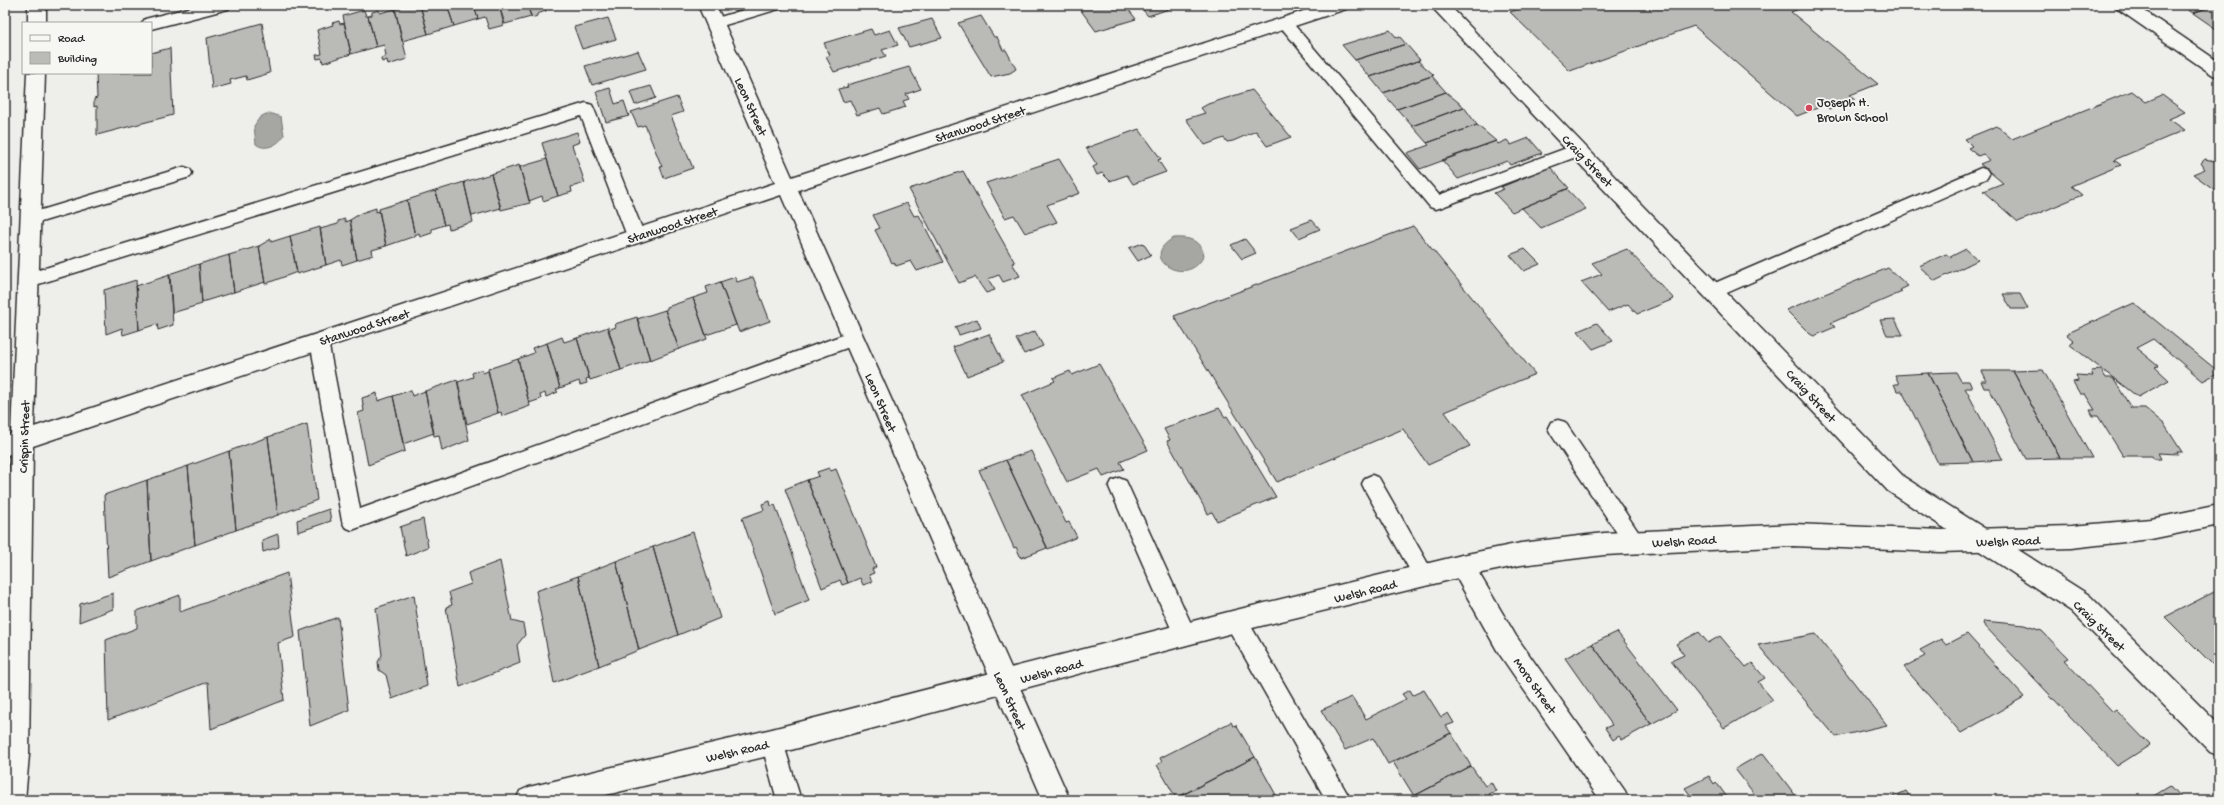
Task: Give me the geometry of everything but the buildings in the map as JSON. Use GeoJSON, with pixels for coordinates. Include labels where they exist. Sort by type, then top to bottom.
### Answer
{"type":"FeatureCollection","features":[{"type":"Feature","properties":{"kind":"street"},"geometry":{"type":"LineString","coordinates":[[37,22],[38,5]]}},
{"type":"Feature","properties":{"kind":"street"},"geometry":{"type":"LineString","coordinates":[[152,24],[222,5]]}},
{"type":"Feature","properties":{"kind":"street","name":"Stanwood Street"},"geometry":{"type":"LineString","coordinates":[[14,443],[787,186],[1340,5]]}},
{"type":"Feature","properties":{"kind":"street","name":"Craig Street"},"geometry":{"type":"LineString","coordinates":[[1439,5],[1714,291],[1896,484],[2080,603],[2219,743]]}},
{"type":"Feature","properties":{"kind":"street"},"geometry":{"type":"LineString","coordinates":[[2124,5],[2219,71]]}},
{"type":"Feature","properties":{"kind":"street","name":"Leon Street"},"geometry":{"type":"LineString","coordinates":[[711,14],[1004,683],[1057,800]]}},
{"type":"Feature","properties":{"kind":"street","name":"Crispin Street"},"geometry":{"type":"LineString","coordinates":[[12,800],[16,755],[14,443],[29,280],[36,74]]}},
{"type":"Feature","properties":{"kind":"street","name":"Welsh Road"},"geometry":{"type":"LineString","coordinates":[[529,800],[772,742],[1004,683],[1236,621],[1462,566],[1521,554],[1634,542],[1793,535],[1983,541],[2113,534],[2191,522],[2219,515]]}},
{"type":"Feature","properties":{"kind":"street","name":"Moro Street"},"geometry":{"type":"LineString","coordinates":[[1462,566],[1507,644],[1616,800]]}},
{"type":"Feature","properties":{"kind":"lane"},"geometry":{"type":"LineString","coordinates":[[711,14],[777,5]]}},
{"type":"Feature","properties":{"kind":"lane"},"geometry":{"type":"LineString","coordinates":[[1285,23],[1436,203],[1578,150]]}},
{"type":"Feature","properties":{"kind":"lane"},"geometry":{"type":"LineString","coordinates":[[29,280],[586,109],[636,236]]}},
{"type":"Feature","properties":{"kind":"lane"},"geometry":{"type":"LineString","coordinates":[[31,219],[184,173]]}},
{"type":"Feature","properties":{"kind":"lane"},"geometry":{"type":"LineString","coordinates":[[1714,291],[1981,174]]}},
{"type":"Feature","properties":{"kind":"lane"},"geometry":{"type":"LineString","coordinates":[[319,341],[352,521],[854,338]]}},
{"type":"Feature","properties":{"kind":"lane"},"geometry":{"type":"LineString","coordinates":[[1558,428],[1634,542]]}},
{"type":"Feature","properties":{"kind":"lane"},"geometry":{"type":"LineString","coordinates":[[1372,484],[1424,576]]}},
{"type":"Feature","properties":{"kind":"lane"},"geometry":{"type":"LineString","coordinates":[[1118,487],[1185,635]]}},
{"type":"Feature","properties":{"kind":"lane"},"geometry":{"type":"LineString","coordinates":[[1236,621],[1339,800]]}},
{"type":"Feature","properties":{"kind":"lane"},"geometry":{"type":"LineString","coordinates":[[772,742],[789,800]]}},
{"type":"Feature","properties":{"kind":"shaded area"},"geometry":{"type":"Polygon","coordinates":[[[266,114],[273,114],[281,117],[284,135],[276,144],[264,147],[256,144],[254,126],[260,117],[266,114]]]}},
{"type":"Feature","properties":{"kind":"shaded area"},"geometry":{"type":"Polygon","coordinates":[[[1174,238],[1193,240],[1200,246],[1204,255],[1197,265],[1188,270],[1178,270],[1169,267],[1162,261],[1160,254],[1163,246],[1174,238]]]}},
{"type":"Feature","properties":{"kind":"place","name":"Joseph H. Brown School"},"geometry":{"type":"Point","coordinates":[1809,108]}}]}
